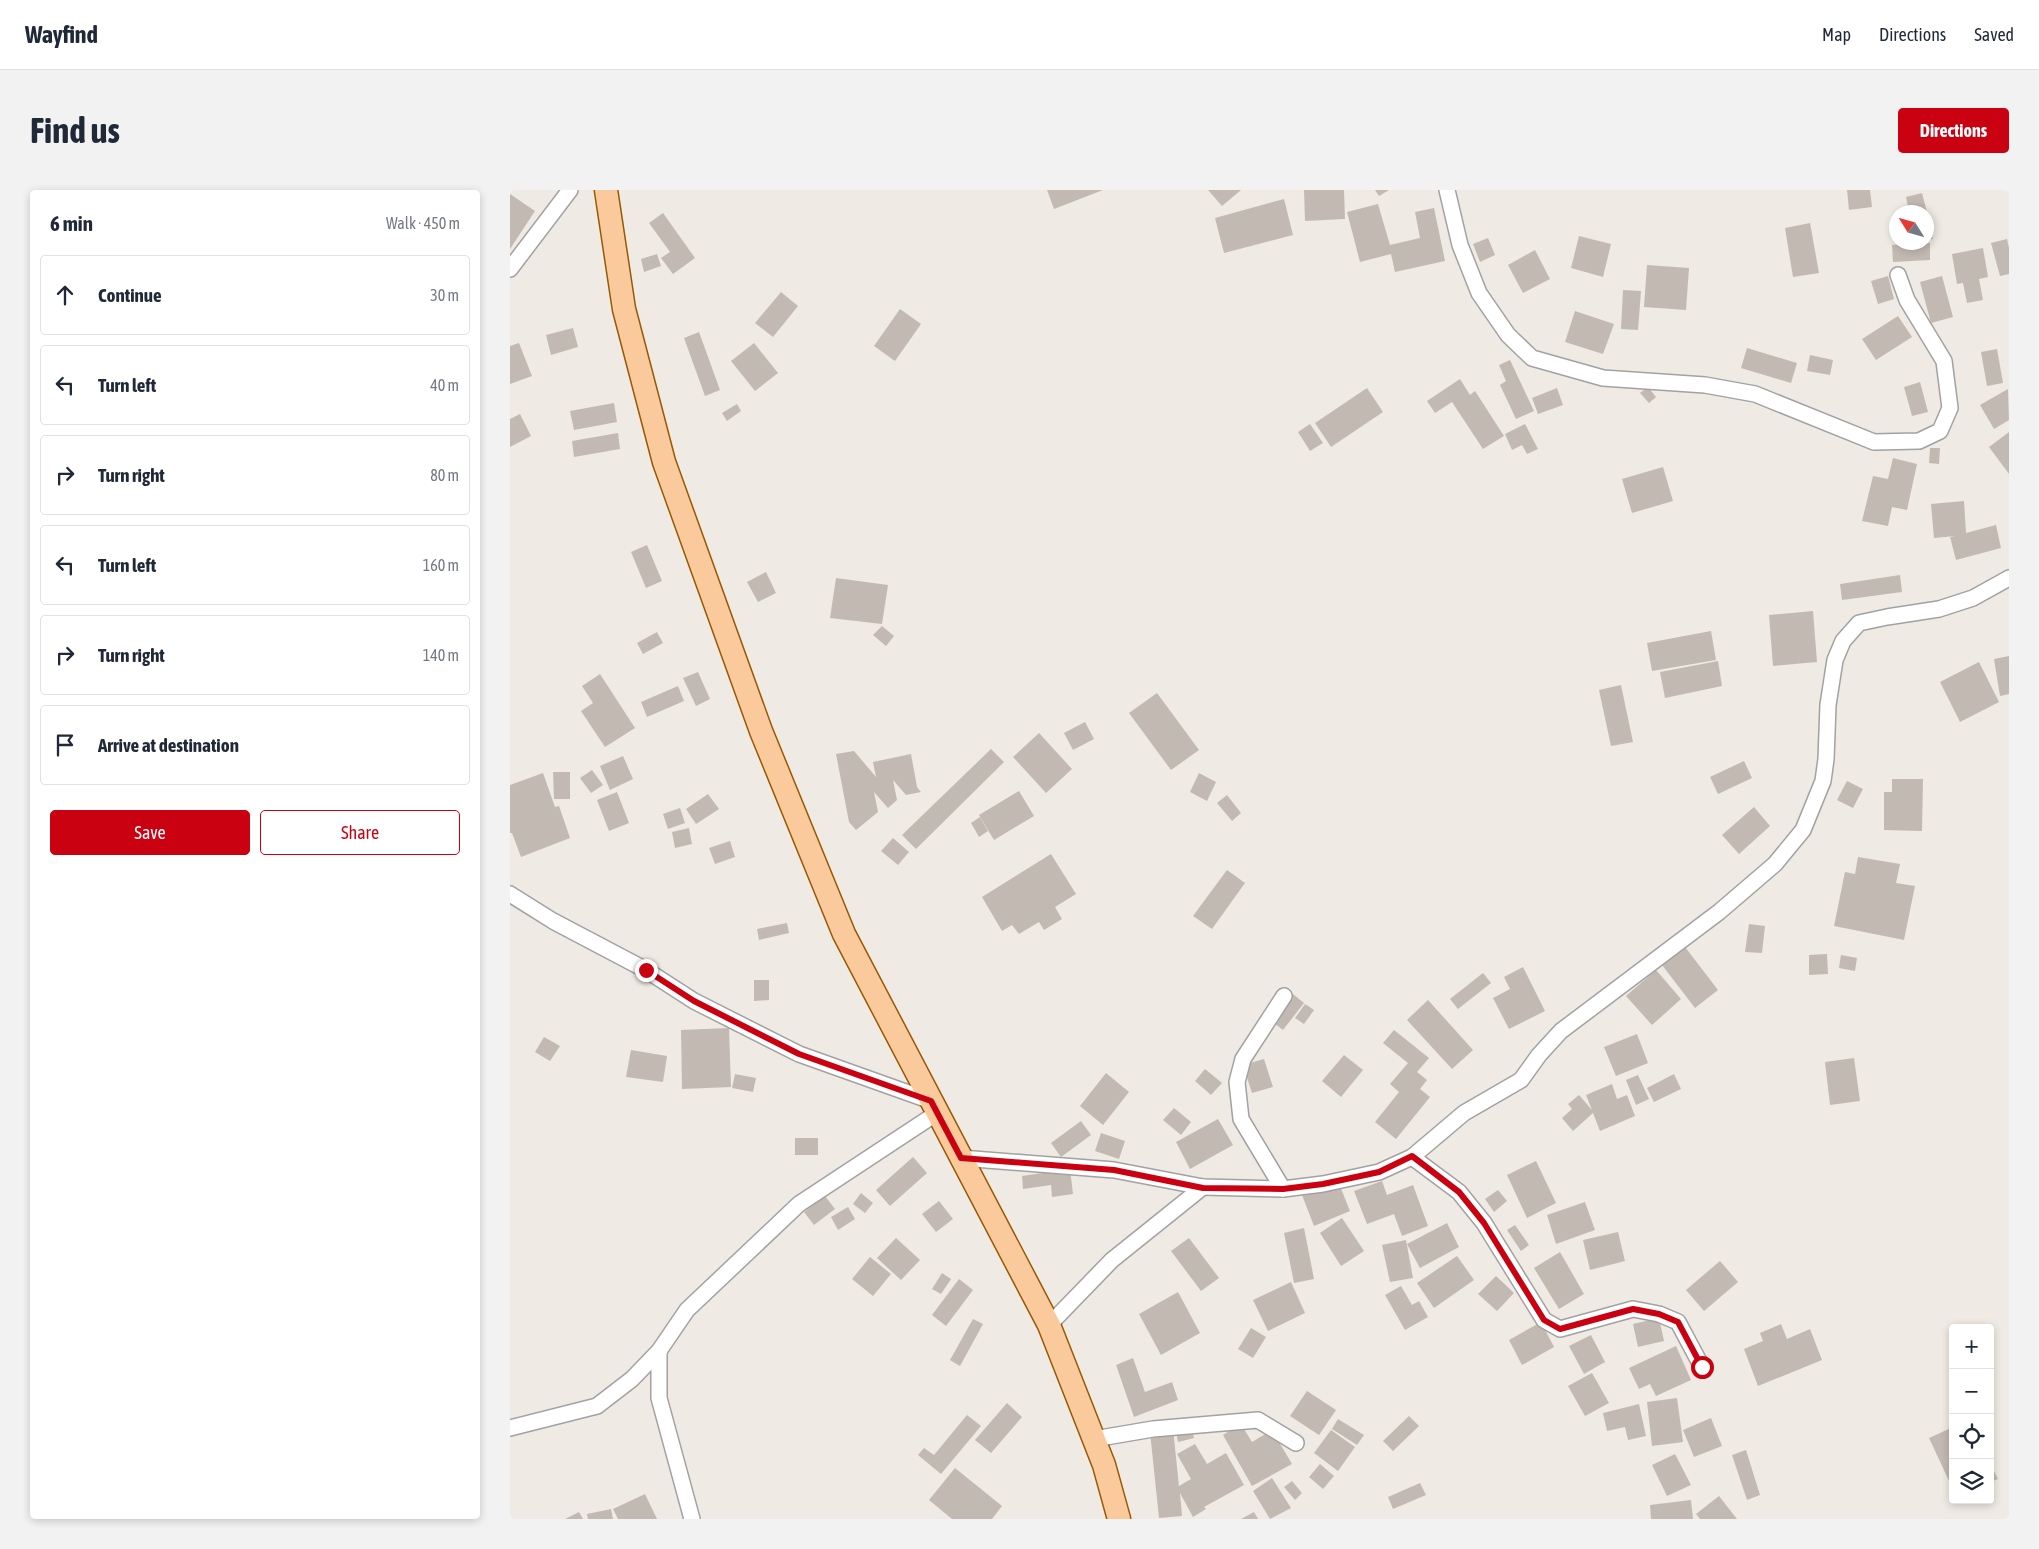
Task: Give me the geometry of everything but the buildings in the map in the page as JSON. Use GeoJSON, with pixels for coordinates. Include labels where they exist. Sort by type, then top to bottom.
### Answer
{"type":"FeatureCollection","features":[{"type":"Feature","properties":{"kind":"main road"},"geometry":{"type":"LineString","coordinates":[[606,190],[624,309],[664,462],[762,731],[844,934],[1048,1325],[1104,1465],[1119,1519]]}},
{"type":"Feature","properties":{"kind":"street"},"geometry":{"type":"LineString","coordinates":[[510,269],[570,190]]}},
{"type":"Feature","properties":{"kind":"street"},"geometry":{"type":"LineString","coordinates":[[1446,190],[1460,244],[1479,293],[1508,335],[1532,358],[1603,378],[1705,385],[1756,394],[1874,442],[1919,441],[1940,431],[1950,408],[1944,361],[1907,300],[1898,275]]}},
{"type":"Feature","properties":{"kind":"street"},"geometry":{"type":"LineString","coordinates":[[961,1158],[1114,1170],[1203,1188],[1283,1189],[1323,1184],[1379,1172],[1412,1156],[1464,1112],[1522,1080],[1539,1055],[1561,1031],[1719,912],[1775,864],[1803,830],[1820,790],[1826,759],[1828,705],[1836,660],[1844,641],[1859,623],[1887,616],[1939,609],[1973,598],[2009,578]]}},
{"type":"Feature","properties":{"kind":"street"},"geometry":{"type":"LineString","coordinates":[[510,894],[553,921],[646,970],[694,1001],[799,1054],[934,1107]]}},
{"type":"Feature","properties":{"kind":"street"},"geometry":{"type":"LineString","coordinates":[[1283,1189],[1241,1119],[1237,1082],[1243,1059],[1284,996]]}},
{"type":"Feature","properties":{"kind":"street"},"geometry":{"type":"LineString","coordinates":[[510,1428],[597,1406],[632,1380],[660,1351],[687,1310],[799,1204],[934,1107]]}},
{"type":"Feature","properties":{"kind":"street"},"geometry":{"type":"LineString","coordinates":[[1412,1156],[1459,1192],[1484,1223],[1544,1320],[1560,1329],[1633,1309],[1659,1314],[1678,1322],[1702,1367]]}},
{"type":"Feature","properties":{"kind":"street"},"geometry":{"type":"LineString","coordinates":[[1048,1325],[1112,1260],[1203,1188]]}},
{"type":"Feature","properties":{"kind":"street"},"geometry":{"type":"LineString","coordinates":[[660,1351],[659,1398],[692,1519]]}},
{"type":"Feature","properties":{"kind":"street"},"geometry":{"type":"LineString","coordinates":[[1094,1439],[1153,1429],[1258,1420],[1296,1443]]}},
{"type":"Feature","properties":{"kind":"route"},"geometry":{"type":"LineString","coordinates":[[646,970],[694,1001],[799,1054],[931,1101],[961,1158],[1114,1170],[1203,1188],[1283,1189],[1323,1184],[1379,1172],[1412,1156],[1459,1192],[1484,1223],[1544,1320],[1560,1329],[1633,1309],[1659,1314],[1678,1322],[1702,1367]]}}]}
